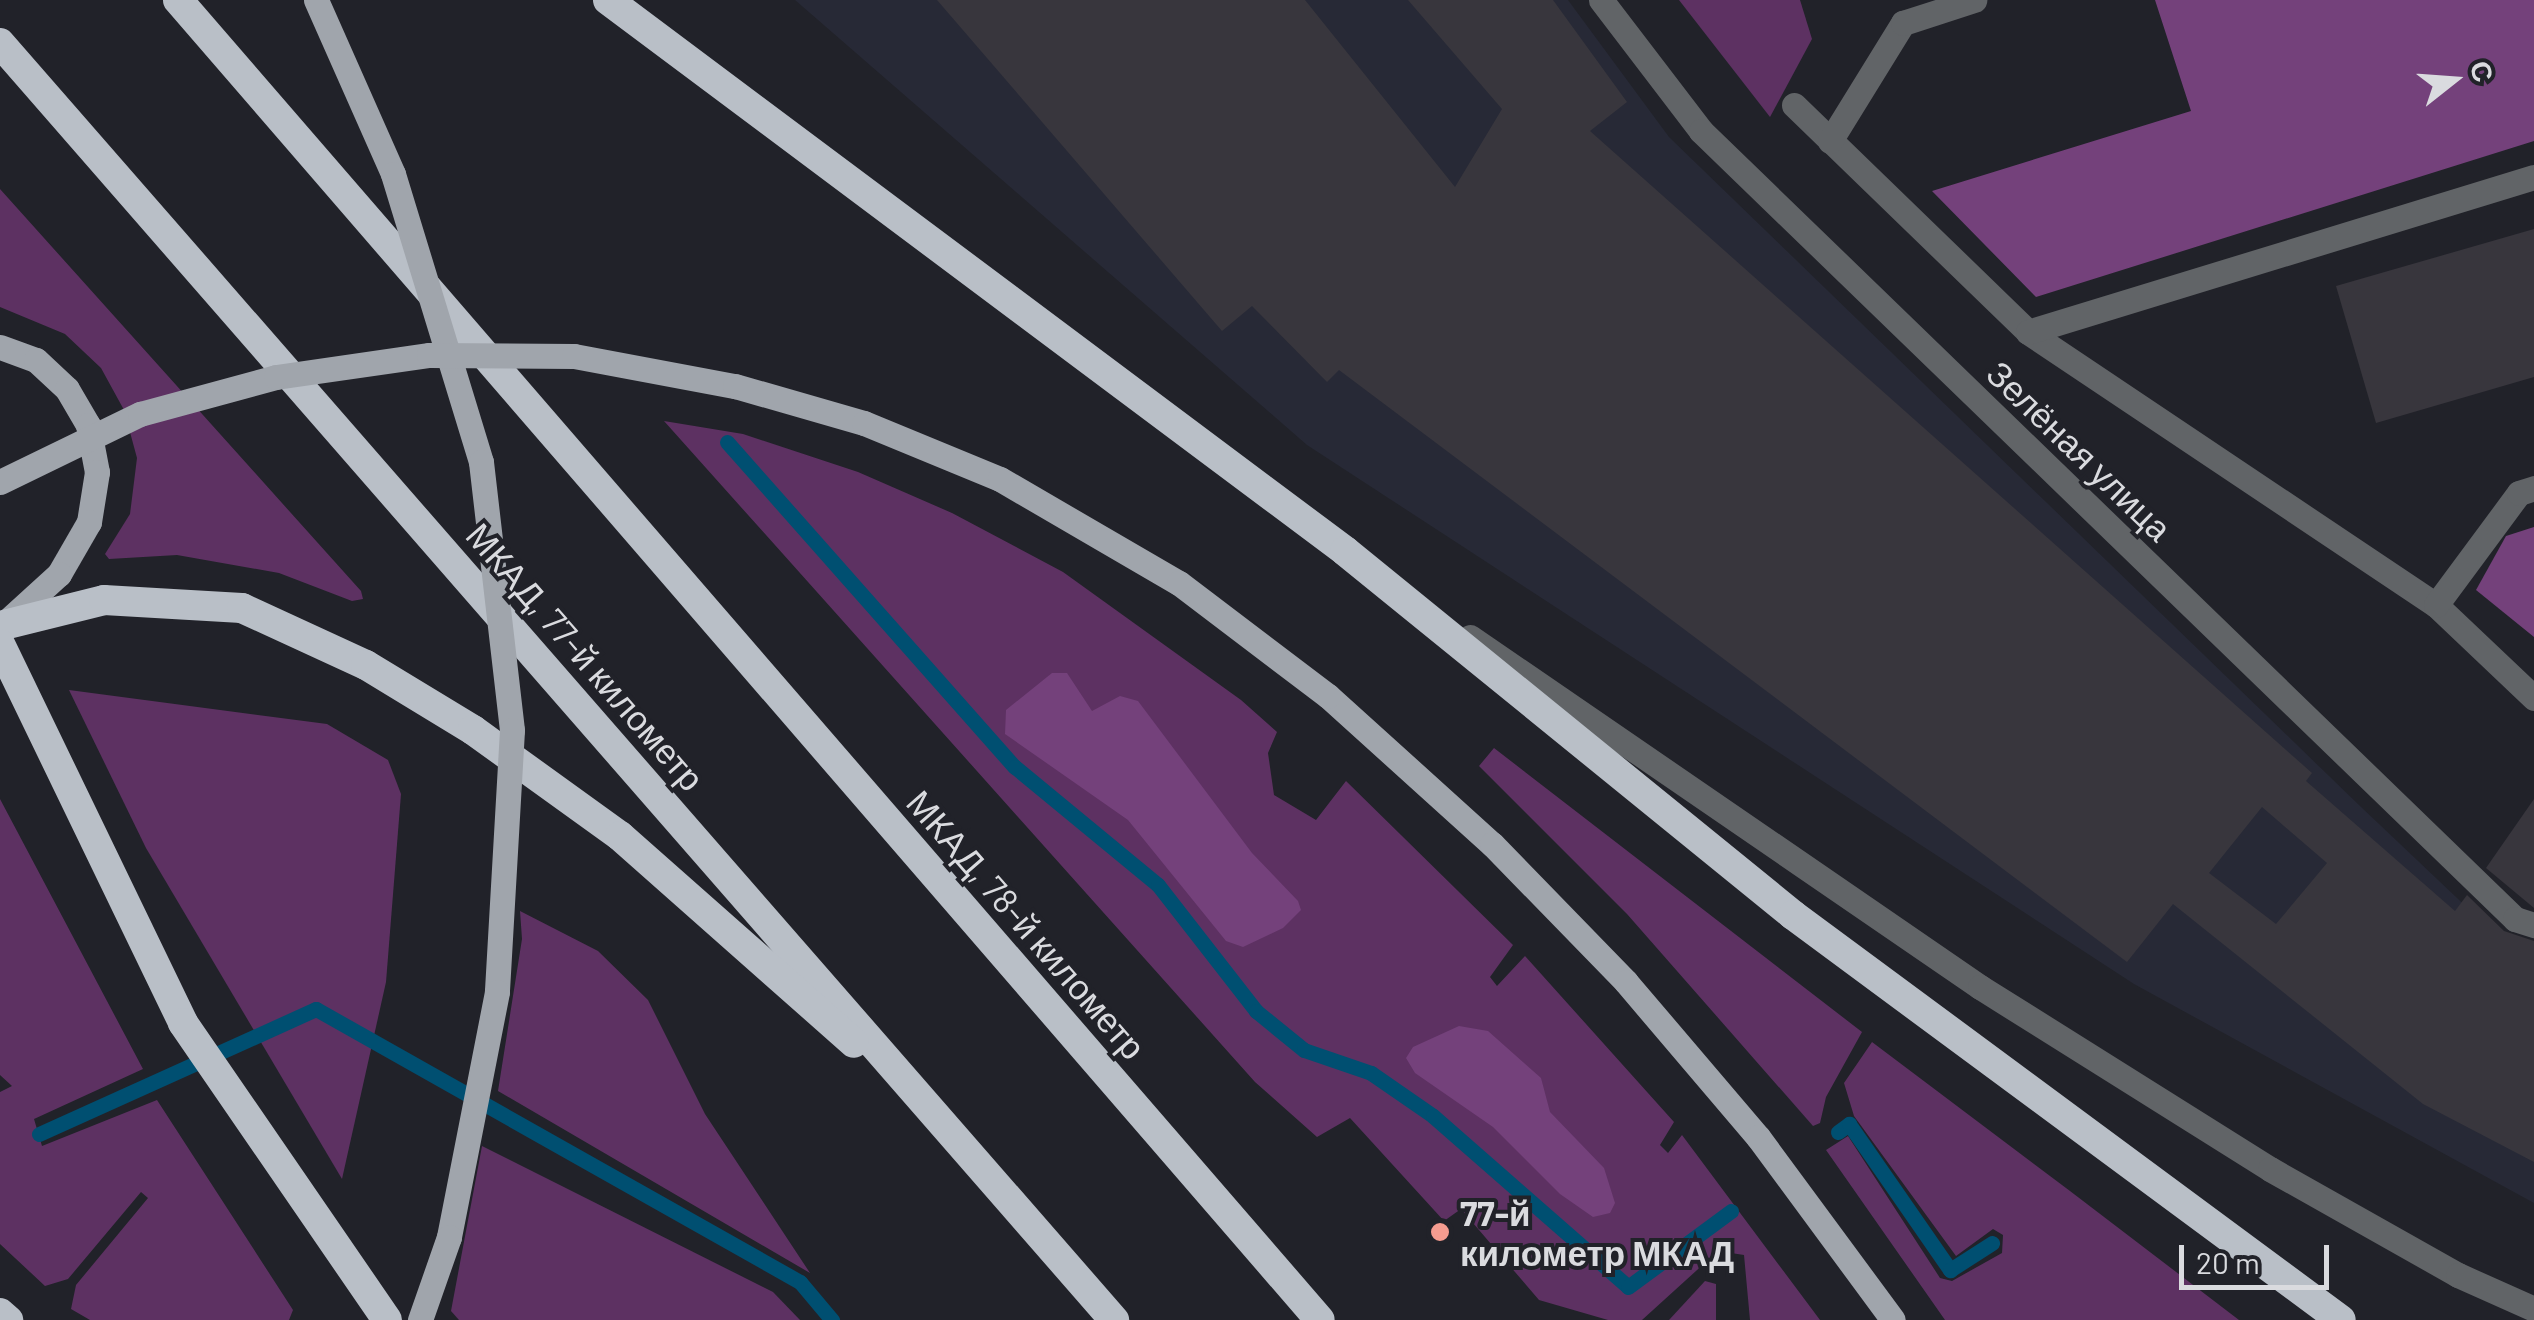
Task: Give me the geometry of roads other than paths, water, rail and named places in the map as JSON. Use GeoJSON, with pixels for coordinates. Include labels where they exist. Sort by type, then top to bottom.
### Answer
{"type":"FeatureCollection","features":[{"type":"Feature","properties":{"kind":"highway","name":"МКАД, 78-й километр"},"geometry":{"type":"LineString","coordinates":[[178,0],[1320,1320]]}},
{"type":"Feature","properties":{"kind":"highway"},"geometry":{"type":"LineString","coordinates":[[608,0],[1345,551],[1793,915],[2341,1320]]}},
{"type":"Feature","properties":{"kind":"highway","name":"МКАД, 77-й километр"},"geometry":{"type":"LineString","coordinates":[[0,43],[1114,1320]]}},
{"type":"Feature","properties":{"kind":"highway"},"geometry":{"type":"LineString","coordinates":[[387,1320],[184,1023],[1,632],[104,600],[242,608],[366,665],[473,730],[620,836],[946,1124]]}},
{"type":"Feature","properties":{"kind":"highway"},"geometry":{"type":"LineString","coordinates":[[0,1312],[8,1320]]}},
{"type":"Feature","properties":{"kind":"main road"},"geometry":{"type":"LineString","coordinates":[[316,0],[393,174],[481,462],[512,730],[497,992],[449,1237],[420,1320]]}},
{"type":"Feature","properties":{"kind":"main road"},"geometry":{"type":"LineString","coordinates":[[0,347],[36,360],[67,389],[88,426],[97,472],[88,522],[58,574],[1,632]]}},
{"type":"Feature","properties":{"kind":"main road"},"geometry":{"type":"LineString","coordinates":[[0,482],[140,414],[276,377],[429,355],[574,356],[735,386],[864,423],[1000,479],[1180,583],[1328,696],[1492,844],[1626,982],[1758,1136],[1893,1320]]}},
{"type":"Feature","properties":{"kind":"street","name":"Зелёная улица"},"geometry":{"type":"LineString","coordinates":[[1601,0],[1701,131],[2515,919],[2534,925]]}},
{"type":"Feature","properties":{"kind":"street"},"geometry":{"type":"LineString","coordinates":[[1830,141],[1900,12],[1974,0]]}},
{"type":"Feature","properties":{"kind":"street"},"geometry":{"type":"LineString","coordinates":[[1794,106],[2028,332],[2436,605],[2534,698]]}},
{"type":"Feature","properties":{"kind":"street"},"geometry":{"type":"LineString","coordinates":[[2028,332],[2534,178]]}},
{"type":"Feature","properties":{"kind":"street"},"geometry":{"type":"LineString","coordinates":[[2436,605],[2519,492],[2534,488]]}},
{"type":"Feature","properties":{"kind":"street"},"geometry":{"type":"LineString","coordinates":[[1345,551],[1996,997],[2270,1169],[2458,1275],[2534,1309]]}},
{"type":"Feature","properties":{"kind":"waterway"},"geometry":{"type":"LineString","coordinates":[[727,442],[1015,767],[1158,885],[1256,1011],[1304,1050],[1371,1073],[1433,1116],[1628,1287],[1731,1211]]}},
{"type":"Feature","properties":{"kind":"waterway"},"geometry":{"type":"LineString","coordinates":[[39,1134],[316,1009],[800,1282],[832,1320]]}},
{"type":"Feature","properties":{"kind":"waterway"},"geometry":{"type":"LineString","coordinates":[[1838,1132],[1849,1124],[1950,1270],[1992,1243]]}},
{"type":"Feature","properties":{"kind":"place","name":"77-й километр МКАД"},"geometry":{"type":"Point","coordinates":[1440,1232]}}]}
